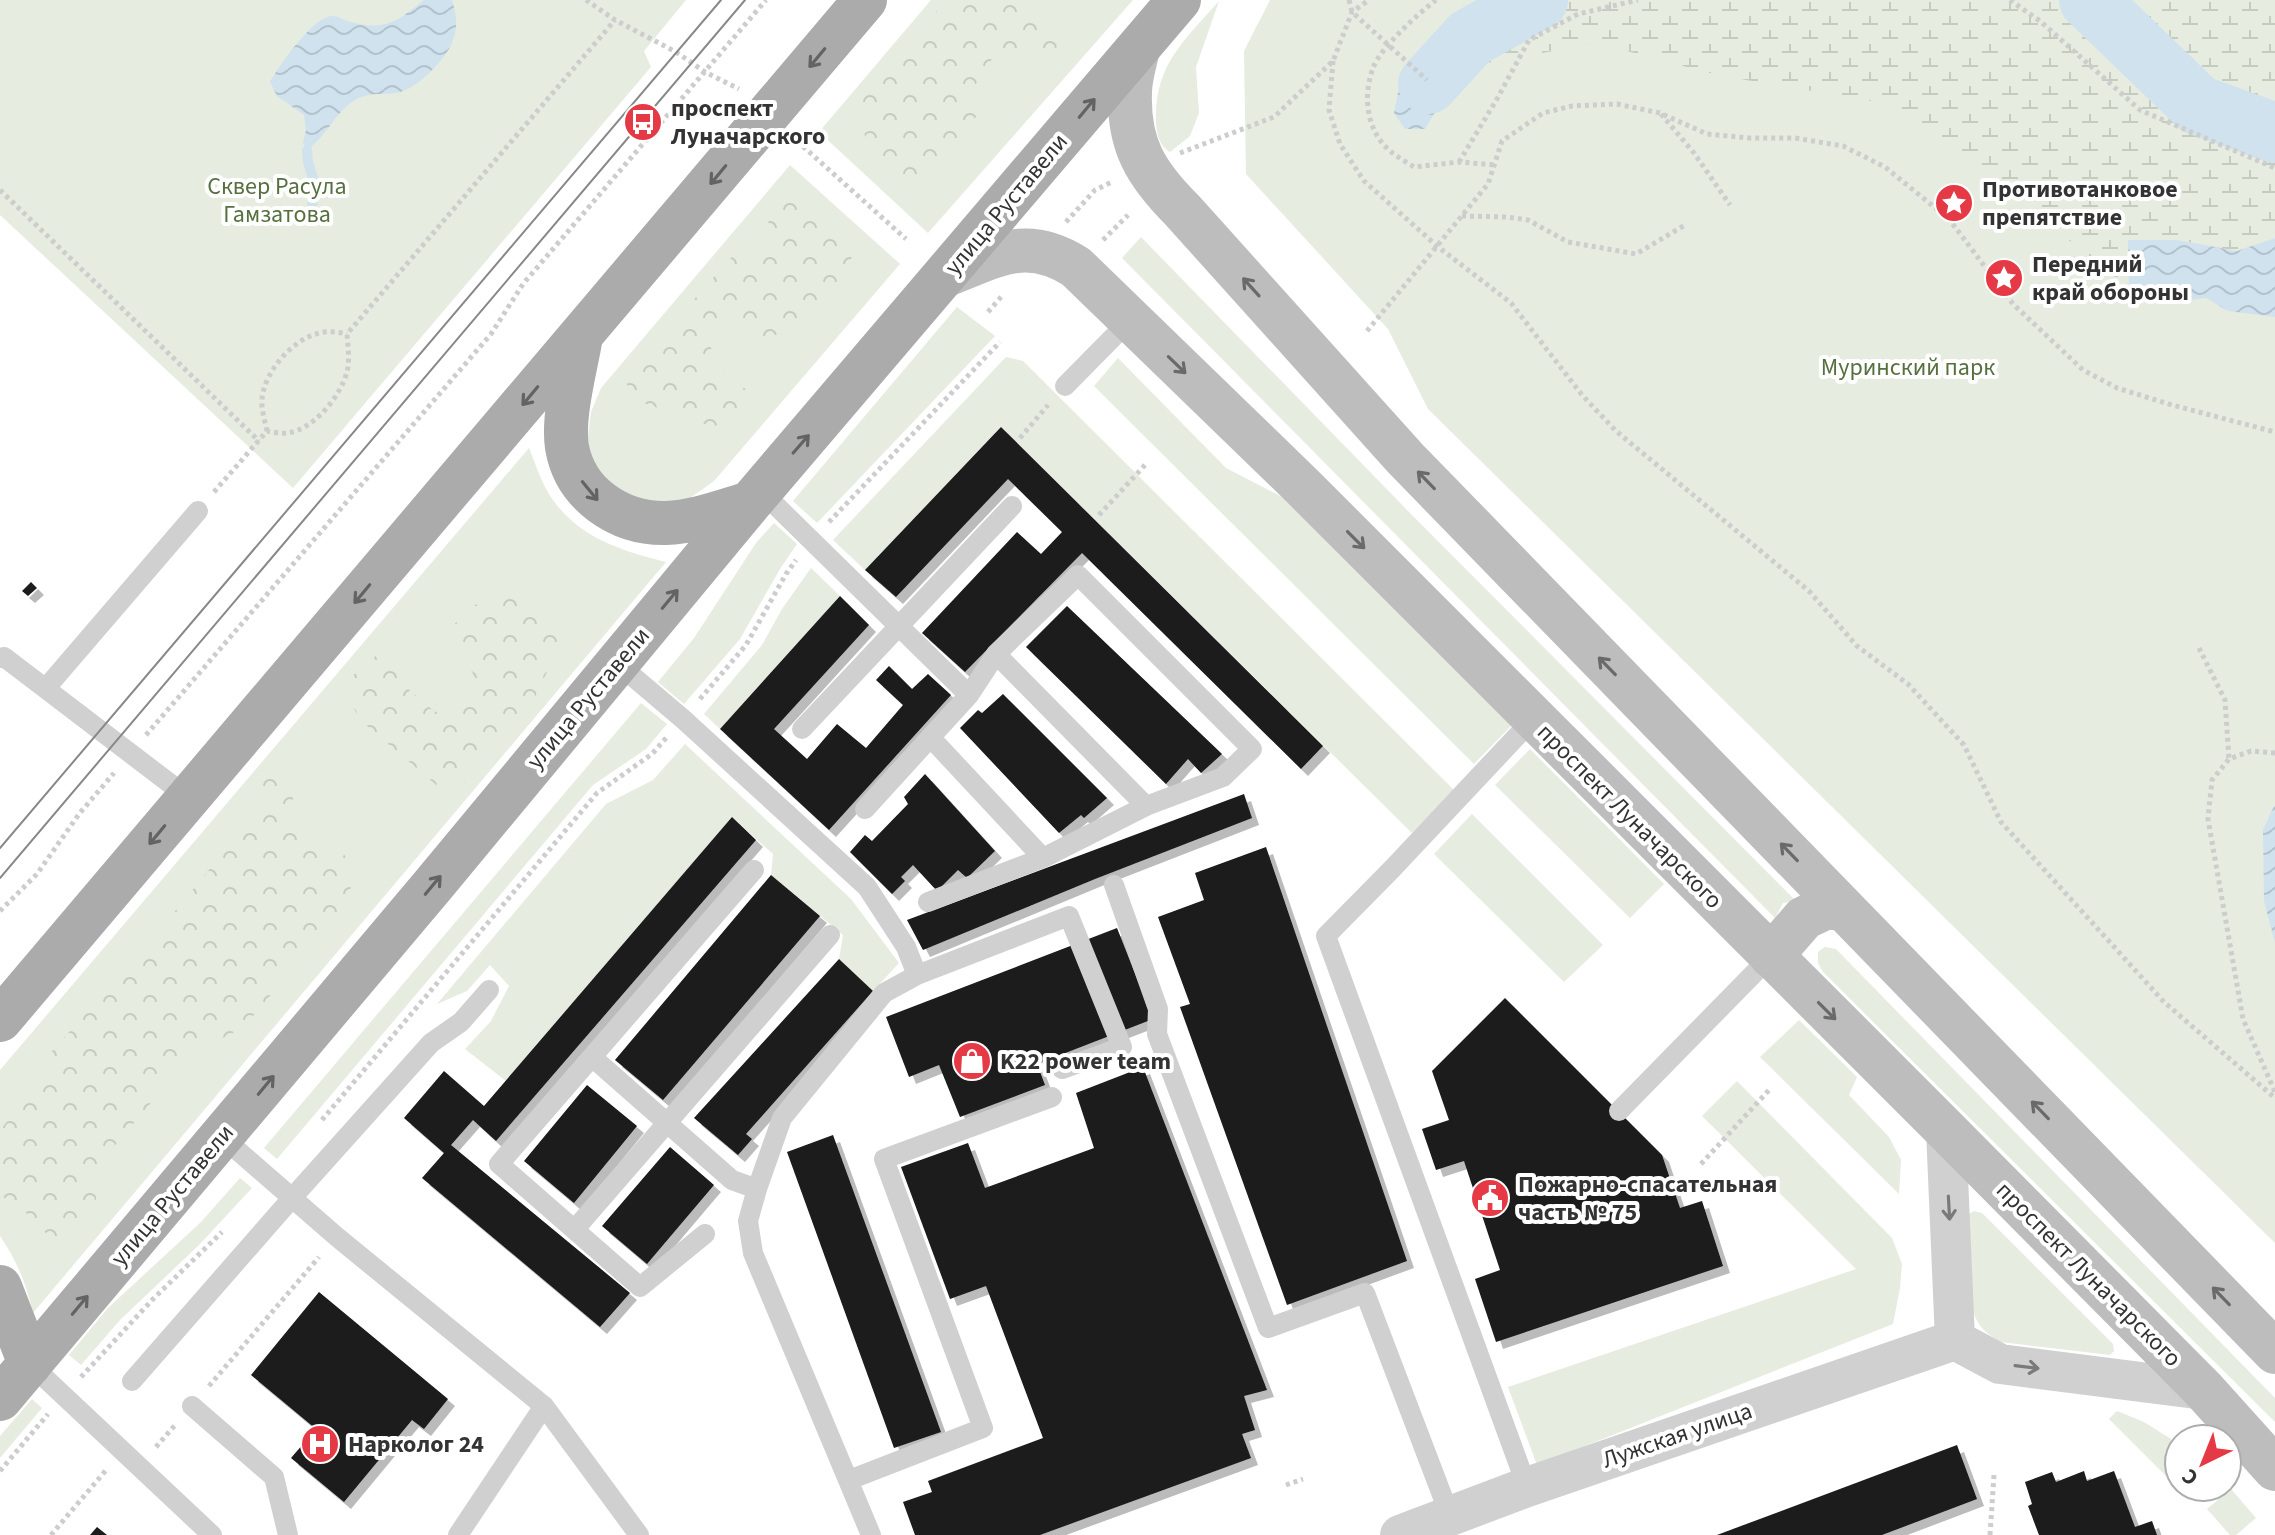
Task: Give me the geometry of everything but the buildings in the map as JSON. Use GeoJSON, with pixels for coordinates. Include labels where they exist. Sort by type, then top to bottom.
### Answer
{"type":"FeatureCollection","features":[{"type":"Feature","properties":{"kind":"main road"},"geometry":{"type":"LineString","coordinates":[[0,1020],[865,0]]}},
{"type":"Feature","properties":{"kind":"main road","name":"улица Руставели"},"geometry":{"type":"LineString","coordinates":[[0,1399],[755,497],[1179,0]]}},
{"type":"Feature","properties":{"kind":"main road"},"geometry":{"type":"LineString","coordinates":[[1138,49],[1130,91],[1133,134],[1146,168],[1157,186],[1405,458],[2275,1352]]}},
{"type":"Feature","properties":{"kind":"main road","name":"проспект Луначарского"},"geometry":{"type":"LineString","coordinates":[[946,275],[1012,250],[1039,251],[1058,256],[1076,267],[1301,485],[1946,1130],[2204,1390],[2275,1469]]}},
{"type":"Feature","properties":{"kind":"main road"},"geometry":{"type":"LineString","coordinates":[[581,336],[568,415],[567,447],[578,478],[598,502],[628,518],[665,523],[696,518],[755,497]]}},
{"type":"Feature","properties":{"kind":"main road"},"geometry":{"type":"LineString","coordinates":[[1771,956],[1804,918],[1825,908],[1843,908]]}},
{"type":"Feature","properties":{"kind":"main road"},"geometry":{"type":"LineString","coordinates":[[0,1287],[30,1364]]}},
{"type":"Feature","properties":{"kind":"street"},"geometry":{"type":"LineString","coordinates":[[1946,1130],[1955,1340],[2000,1364],[2204,1390]]}},
{"type":"Feature","properties":{"kind":"street","name":"Лужская улица"},"geometry":{"type":"LineString","coordinates":[[1400,1535],[1527,1487],[1955,1340]]}},
{"type":"Feature","properties":{"kind":"lane"},"geometry":{"type":"LineString","coordinates":[[1065,386],[1130,320]]}},
{"type":"Feature","properties":{"kind":"lane"},"geometry":{"type":"LineString","coordinates":[[755,497],[811,540],[969,695]]}},
{"type":"Feature","properties":{"kind":"lane"},"geometry":{"type":"LineString","coordinates":[[802,729],[1012,506]]}},
{"type":"Feature","properties":{"kind":"lane"},"geometry":{"type":"LineString","coordinates":[[46,688],[198,511]]}},
{"type":"Feature","properties":{"kind":"lane"},"geometry":{"type":"LineString","coordinates":[[865,809],[969,695],[996,654],[1078,575],[1252,749],[1223,777],[1146,806],[1043,858],[928,902]]}},
{"type":"Feature","properties":{"kind":"lane"},"geometry":{"type":"LineString","coordinates":[[996,654],[1146,806]]}},
{"type":"Feature","properties":{"kind":"lane"},"geometry":{"type":"LineString","coordinates":[[1,655],[189,798]]}},
{"type":"Feature","properties":{"kind":"lane"},"geometry":{"type":"LineString","coordinates":[[617,663],[867,887],[906,947],[917,975]]}},
{"type":"Feature","properties":{"kind":"lane"},"geometry":{"type":"LineString","coordinates":[[1527,1487],[1326,936],[1533,719]]}},
{"type":"Feature","properties":{"kind":"lane"},"geometry":{"type":"LineString","coordinates":[[931,738],[1043,858]]}},
{"type":"Feature","properties":{"kind":"lane"},"geometry":{"type":"LineString","coordinates":[[705,1234],[640,1287],[499,1164],[754,870]]}},
{"type":"Feature","properties":{"kind":"lane"},"geometry":{"type":"LineString","coordinates":[[1114,885],[1158,1009],[1157,1034],[1268,1328],[1365,1293],[1450,1516]]}},
{"type":"Feature","properties":{"kind":"lane"},"geometry":{"type":"LineString","coordinates":[[871,1535],[753,1253],[748,1221],[782,1118],[884,993],[917,975],[1069,916],[1122,1047],[1062,1069]]}},
{"type":"Feature","properties":{"kind":"lane"},"geometry":{"type":"LineString","coordinates":[[575,1229],[830,935]]}},
{"type":"Feature","properties":{"kind":"lane"},"geometry":{"type":"LineString","coordinates":[[1619,1111],[1771,956]]}},
{"type":"Feature","properties":{"kind":"lane"},"geometry":{"type":"LineString","coordinates":[[132,1381],[431,1043],[461,1022],[489,990]]}},
{"type":"Feature","properties":{"kind":"lane"},"geometry":{"type":"LineString","coordinates":[[592,1057],[732,1180],[757,1189]]}},
{"type":"Feature","properties":{"kind":"lane"},"geometry":{"type":"LineString","coordinates":[[849,1480],[983,1428],[884,1159],[1052,1097]]}},
{"type":"Feature","properties":{"kind":"lane"},"geometry":{"type":"LineString","coordinates":[[222,1137],[337,1237],[544,1406],[639,1535]]}},
{"type":"Feature","properties":{"kind":"lane"},"geometry":{"type":"LineString","coordinates":[[30,1364],[212,1535]]}},
{"type":"Feature","properties":{"kind":"lane"},"geometry":{"type":"LineString","coordinates":[[192,1406],[274,1477],[288,1535]]}},
{"type":"Feature","properties":{"kind":"lane"},"geometry":{"type":"LineString","coordinates":[[458,1535],[544,1406]]}},
{"type":"Feature","properties":{"kind":"path"},"geometry":{"type":"LineString","coordinates":[[586,0],[615,20],[739,89]]}},
{"type":"Feature","properties":{"kind":"path"},"geometry":{"type":"LineString","coordinates":[[0,911],[37,874],[79,814],[491,334],[523,284],[766,0]]}},
{"type":"Feature","properties":{"kind":"path"},"geometry":{"type":"LineString","coordinates":[[1349,0],[1352,12],[1427,80]]}},
{"type":"Feature","properties":{"kind":"path"},"geometry":{"type":"LineString","coordinates":[[1369,0],[1352,12],[1333,61],[1329,110],[1340,144],[1364,181],[1437,246],[1511,303],[1582,395],[1616,431],[1809,591],[1857,646],[1908,684],[1964,745],[2001,822],[2164,1002],[2275,1095]]}},
{"type":"Feature","properties":{"kind":"path"},"geometry":{"type":"LineString","coordinates":[[1436,0],[1405,28],[1373,66],[1368,120],[1386,148],[1414,167],[1459,162],[1495,165]]}},
{"type":"Feature","properties":{"kind":"path"},"geometry":{"type":"LineString","coordinates":[[1459,162],[1529,40],[1578,14],[1638,0]]}},
{"type":"Feature","properties":{"kind":"path"},"geometry":{"type":"LineString","coordinates":[[2010,0],[2040,21],[2140,110],[2275,168]]}},
{"type":"Feature","properties":{"kind":"path"},"geometry":{"type":"LineString","coordinates":[[267,431],[285,433],[300,429],[329,405],[346,374],[349,354],[347,334],[615,20]]}},
{"type":"Feature","properties":{"kind":"path"},"geometry":{"type":"LineString","coordinates":[[988,312],[1095,190],[1274,117],[1333,61]]}},
{"type":"Feature","properties":{"kind":"path"},"geometry":{"type":"LineString","coordinates":[[1367,331],[1488,184],[1502,141],[1543,113],[1572,106],[1617,104],[1660,113],[1707,134],[1795,138],[1843,146],[1885,167],[1949,219],[2013,304],[2083,370],[2117,388],[2275,432]]}},
{"type":"Feature","properties":{"kind":"path"},"geometry":{"type":"LineString","coordinates":[[1660,113],[1694,153],[1730,205]]}},
{"type":"Feature","properties":{"kind":"path"},"geometry":{"type":"LineString","coordinates":[[796,140],[906,239]]}},
{"type":"Feature","properties":{"kind":"path"},"geometry":{"type":"LineString","coordinates":[[0,190],[259,441]]}},
{"type":"Feature","properties":{"kind":"path"},"geometry":{"type":"LineString","coordinates":[[1103,241],[1128,215]]}},
{"type":"Feature","properties":{"kind":"path"},"geometry":{"type":"LineString","coordinates":[[1462,216],[1528,220],[1568,242],[1636,254],[1685,225]]}},
{"type":"Feature","properties":{"kind":"path"},"geometry":{"type":"LineString","coordinates":[[198,511],[267,431],[262,401],[268,379],[279,362],[296,345],[314,334],[330,331],[347,334]]}},
{"type":"Feature","properties":{"kind":"path"},"geometry":{"type":"LineString","coordinates":[[312,1131],[597,793],[652,754],[746,645],[786,574],[811,540],[1000,342]]}},
{"type":"Feature","properties":{"kind":"path"},"geometry":{"type":"LineString","coordinates":[[1020,438],[1065,386]]}},
{"type":"Feature","properties":{"kind":"path"},"geometry":{"type":"LineString","coordinates":[[1099,515],[1145,465]]}},
{"type":"Feature","properties":{"kind":"path"},"geometry":{"type":"LineString","coordinates":[[2199,648],[2225,700],[2229,759]]}},
{"type":"Feature","properties":{"kind":"path"},"geometry":{"type":"LineString","coordinates":[[2275,753],[2251,751],[2229,759],[2212,780],[2208,819],[2243,1019],[2275,1095]]}},
{"type":"Feature","properties":{"kind":"path"},"geometry":{"type":"LineString","coordinates":[[1701,1164],[1770,1089]]}},
{"type":"Feature","properties":{"kind":"path"},"geometry":{"type":"LineString","coordinates":[[0,1471],[64,1395],[153,1299],[224,1230]]}},
{"type":"Feature","properties":{"kind":"path"},"geometry":{"type":"LineString","coordinates":[[140,1466],[337,1237]]}},
{"type":"Feature","properties":{"kind":"path"},"geometry":{"type":"LineString","coordinates":[[51,1535],[123,1450]]}},
{"type":"Feature","properties":{"kind":"path"},"geometry":{"type":"LineString","coordinates":[[1990,1535],[1994,1475]]}},
{"type":"Feature","properties":{"kind":"path"},"geometry":{"type":"LineString","coordinates":[[1286,1485],[1303,1479]]}},
{"type":"Feature","properties":{"kind":"green space","name":"Сквер Расула Гамзатова"},"geometry":{"type":"Polygon","coordinates":[[[0,0],[686,0],[644,51],[651,67],[293,488],[0,215],[0,0]]]}},
{"type":"Feature","properties":{"kind":"green space"},"geometry":{"type":"Polygon","coordinates":[[[931,0],[1133,0],[928,233],[819,132],[931,0]]]}},
{"type":"Feature","properties":{"kind":"green space"},"geometry":{"type":"Polygon","coordinates":[[[974,0],[1027,0],[1031,15],[1049,21],[1060,42],[1048,60],[994,56],[968,96],[977,116],[911,190],[891,182],[873,160],[855,106],[940,7],[970,4],[974,0]]]}},
{"type":"Feature","properties":{"kind":"green space","name":"Муринский парк"},"geometry":{"type":"Polygon","coordinates":[[[1270,0],[2275,0],[2275,1243],[1428,409],[1388,329],[1246,174],[1244,51],[1270,0]]]}},
{"type":"Feature","properties":{"kind":"green space"},"geometry":{"type":"Polygon","coordinates":[[[1491,0],[2275,0],[2275,238],[2238,251],[2177,240],[2128,241],[2129,288],[2016,198],[1883,103],[1717,75],[1597,43],[1465,67],[1435,41],[1491,0]]]}},
{"type":"Feature","properties":{"kind":"green space"},"geometry":{"type":"Polygon","coordinates":[[[1219,1],[1196,67],[1199,113],[1190,136],[1170,152],[1161,142],[1157,129],[1157,100],[1161,83],[1174,54],[1219,1]]]}},
{"type":"Feature","properties":{"kind":"green space"},"geometry":{"type":"Polygon","coordinates":[[[790,165],[900,264],[714,481],[690,498],[666,506],[619,494],[591,459],[588,436],[591,412],[601,388],[790,165]]]}},
{"type":"Feature","properties":{"kind":"green space"},"geometry":{"type":"Polygon","coordinates":[[[795,186],[828,215],[854,253],[822,317],[765,339],[743,321],[721,323],[707,338],[719,368],[753,395],[751,412],[738,427],[707,425],[638,401],[623,379],[737,251],[759,245],[769,229],[767,208],[782,192],[795,186]]]}},
{"type":"Feature","properties":{"kind":"green space"},"geometry":{"type":"Polygon","coordinates":[[[1141,237],[1796,901],[1783,903],[1775,918],[1122,258],[1141,237]]]}},
{"type":"Feature","properties":{"kind":"green space"},"geometry":{"type":"Polygon","coordinates":[[[957,307],[995,336],[817,523],[793,501],[957,307]]]}},
{"type":"Feature","properties":{"kind":"green space"},"geometry":{"type":"Polygon","coordinates":[[[1006,357],[1023,361],[1454,790],[1412,833],[1001,427],[865,570],[833,540],[1006,357]]]}},
{"type":"Feature","properties":{"kind":"green space"},"geometry":{"type":"Polygon","coordinates":[[[1118,358],[1226,468],[1288,500],[1512,725],[1474,764],[1094,386],[1118,358]]]}},
{"type":"Feature","properties":{"kind":"green space"},"geometry":{"type":"Polygon","coordinates":[[[529,448],[549,494],[576,524],[618,548],[666,562],[33,1313],[20,1273],[0,1236],[0,1070],[529,448]]]}},
{"type":"Feature","properties":{"kind":"green space"},"geometry":{"type":"Polygon","coordinates":[[[774,523],[797,544],[740,639],[684,704],[658,682],[694,638],[756,543],[774,523]]]}},
{"type":"Feature","properties":{"kind":"green space"},"geometry":{"type":"Polygon","coordinates":[[[811,568],[840,596],[720,729],[704,714],[762,645],[782,609],[811,568]]]}},
{"type":"Feature","properties":{"kind":"green space"},"geometry":{"type":"Polygon","coordinates":[[[508,589],[561,624],[555,655],[534,699],[461,786],[441,789],[360,720],[343,687],[368,659],[388,652],[402,666],[400,682],[435,712],[449,706],[465,693],[473,673],[447,647],[445,636],[467,609],[508,589]]]}},
{"type":"Feature","properties":{"kind":"green space"},"geometry":{"type":"Polygon","coordinates":[[[641,703],[667,724],[646,749],[593,785],[277,1159],[264,1148],[641,703]]]}},
{"type":"Feature","properties":{"kind":"green space"},"geometry":{"type":"Polygon","coordinates":[[[685,744],[851,899],[899,963],[873,991],[839,959],[843,935],[771,875],[773,854],[732,817],[506,1081],[465,1049],[491,1021],[509,986],[490,965],[467,991],[437,1004],[606,804],[653,780],[685,744]]]}},
{"type":"Feature","properties":{"kind":"green space"},"geometry":{"type":"Polygon","coordinates":[[[1530,749],[1664,884],[1630,918],[1495,785],[1530,749]]]}},
{"type":"Feature","properties":{"kind":"green space"},"geometry":{"type":"Polygon","coordinates":[[[284,773],[294,786],[291,823],[322,851],[337,847],[357,869],[344,907],[244,1027],[192,1054],[95,1169],[96,1200],[56,1247],[36,1220],[0,1195],[0,1130],[23,1103],[47,1057],[159,931],[217,860],[218,840],[230,831],[246,827],[262,808],[259,786],[269,775],[284,773]]]}},
{"type":"Feature","properties":{"kind":"green space"},"geometry":{"type":"Polygon","coordinates":[[[1472,814],[1603,945],[1564,982],[1434,854],[1472,814]]]}},
{"type":"Feature","properties":{"kind":"green space"},"geometry":{"type":"Polygon","coordinates":[[[1825,947],[1836,949],[2275,1398],[2275,1422],[1823,972],[1818,963],[1818,952],[1825,947]]]}},
{"type":"Feature","properties":{"kind":"green space"},"geometry":{"type":"Polygon","coordinates":[[[1799,1020],[1857,1077],[1849,1095],[1889,1137],[1901,1160],[1899,1194],[1760,1057],[1799,1020]]]}},
{"type":"Feature","properties":{"kind":"green space"},"geometry":{"type":"Polygon","coordinates":[[[1737,1081],[1892,1238],[1902,1264],[1893,1324],[1537,1465],[1508,1387],[1856,1269],[1702,1116],[1737,1081]]]}},
{"type":"Feature","properties":{"kind":"green space"},"geometry":{"type":"Polygon","coordinates":[[[240,1178],[252,1188],[199,1245],[120,1320],[81,1365],[69,1355],[108,1308],[201,1222],[240,1178]]]}},
{"type":"Feature","properties":{"kind":"green space"},"geometry":{"type":"Polygon","coordinates":[[[1974,1211],[1982,1213],[2113,1344],[2114,1351],[2110,1355],[2001,1342],[1984,1330],[1973,1312],[1967,1215],[1974,1211]]]}},
{"type":"Feature","properties":{"kind":"green space"},"geometry":{"type":"Polygon","coordinates":[[[32,1399],[42,1408],[0,1458],[0,1436],[32,1399]]]}},
{"type":"Feature","properties":{"kind":"green space"},"geometry":{"type":"Polygon","coordinates":[[[2117,1411],[2163,1434],[2163,1473],[2109,1419],[2117,1411]]]}},
{"type":"Feature","properties":{"kind":"green space"},"geometry":{"type":"Polygon","coordinates":[[[2214,1503],[2243,1503],[2256,1518],[2236,1535],[2230,1535],[2207,1509],[2214,1503]]]}},
{"type":"Feature","properties":{"kind":"water"},"geometry":{"type":"Polygon","coordinates":[[[424,0],[452,0],[455,32],[441,60],[410,88],[355,100],[307,150],[303,143],[306,130],[304,115],[277,96],[270,82],[289,54],[307,32],[325,18],[335,16],[363,25],[382,25],[399,18],[424,0]]]}},
{"type":"Feature","properties":{"kind":"water"},"geometry":{"type":"Polygon","coordinates":[[[1470,38],[1451,86],[1425,129],[1405,129],[1394,113],[1399,87],[1428,56],[1448,44],[1470,38]]]}},
{"type":"Feature","properties":{"kind":"water"},"geometry":{"type":"Polygon","coordinates":[[[2275,238],[2275,317],[2228,311],[2206,298],[2160,303],[2129,288],[2128,240],[2177,240],[2237,251],[2275,238]]]}},
{"type":"Feature","properties":{"kind":"water"},"geometry":{"type":"Polygon","coordinates":[[[2274,806],[2275,943],[2264,901],[2263,830],[2274,806]]]}},
{"type":"Feature","properties":{"kind":"waterway"},"geometry":{"type":"LineString","coordinates":[[1428,84],[1470,38],[1538,0]]}},
{"type":"Feature","properties":{"kind":"waterway"},"geometry":{"type":"LineString","coordinates":[[2089,0],[2198,105],[2275,133]]}},
{"type":"Feature","properties":{"kind":"waterway"},"geometry":{"type":"LineString","coordinates":[[307,150],[316,189],[308,220]]}},
{"type":"Feature","properties":{"kind":"tram line"},"geometry":{"type":"LineString","coordinates":[[0,848],[721,0]]}},
{"type":"Feature","properties":{"kind":"tram line"},"geometry":{"type":"LineString","coordinates":[[0,878],[745,0]]}},
{"type":"Feature","properties":{"kind":"place","name":"проспект Луначарского"},"geometry":{"type":"Point","coordinates":[643,122]}},
{"type":"Feature","properties":{"kind":"place","name":"Противотанковое препятствие"},"geometry":{"type":"Point","coordinates":[1954,203]}},
{"type":"Feature","properties":{"kind":"place","name":"Передний край обороны"},"geometry":{"type":"Point","coordinates":[2004,278]}},
{"type":"Feature","properties":{"kind":"place","name":"K22 power team"},"geometry":{"type":"Point","coordinates":[972,1061]}},
{"type":"Feature","properties":{"kind":"place","name":"Пожарно-спасательная часть № 75"},"geometry":{"type":"Point","coordinates":[1490,1198]}},
{"type":"Feature","properties":{"kind":"place","name":"Нарколог 24"},"geometry":{"type":"Point","coordinates":[320,1444]}}]}
